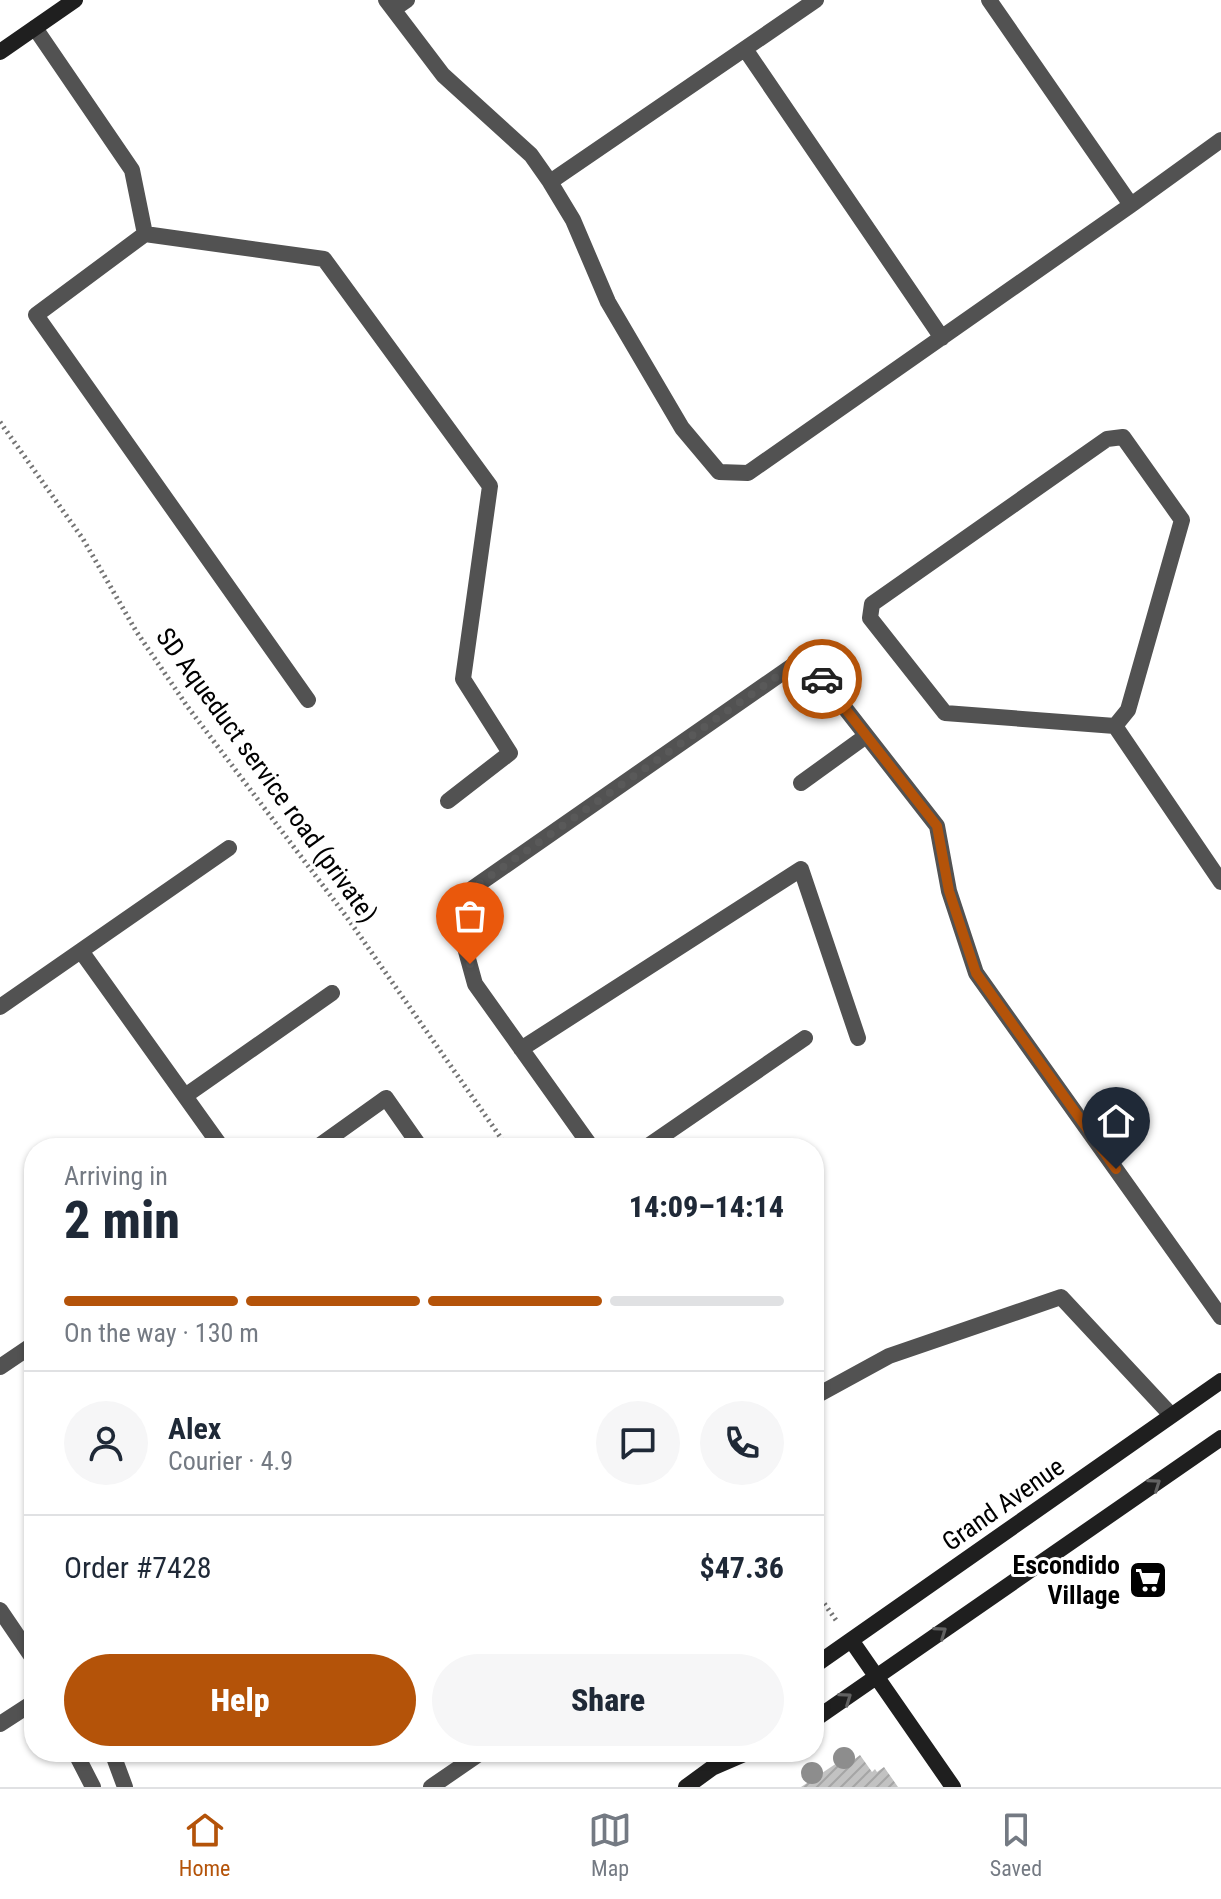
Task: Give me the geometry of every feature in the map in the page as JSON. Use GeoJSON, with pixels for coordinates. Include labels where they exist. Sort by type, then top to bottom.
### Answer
{"type":"FeatureCollection","features":[{"type":"Feature","properties":{"kind":"main road"},"geometry":{"type":"LineString","coordinates":[[0,52],[75,0]]}},
{"type":"Feature","properties":{"kind":"main road","name":"Grand Avenue"},"geometry":{"type":"LineString","coordinates":[[824,1659],[1221,1381]]}},
{"type":"Feature","properties":{"kind":"main road"},"geometry":{"type":"LineString","coordinates":[[824,1713],[1221,1438]]}},
{"type":"Feature","properties":{"kind":"main road"},"geometry":{"type":"LineString","coordinates":[[851,1640],[953,1787]]}},
{"type":"Feature","properties":{"kind":"main road"},"geometry":{"type":"LineString","coordinates":[[686,1787],[717,1762]]}},
{"type":"Feature","properties":{"kind":"main road"},"geometry":{"type":"LineString","coordinates":[[712,1768],[726,1762]]}},
{"type":"Feature","properties":{"kind":"street"},"geometry":{"type":"LineString","coordinates":[[550,182],[816,0]]}},
{"type":"Feature","properties":{"kind":"street"},"geometry":{"type":"LineString","coordinates":[[989,0],[1131,205]]}},
{"type":"Feature","properties":{"kind":"street"},"geometry":{"type":"LineString","coordinates":[[395,3],[443,75],[531,155],[550,182],[573,220],[608,302],[682,428],[719,472],[748,473],[1221,140]]}},
{"type":"Feature","properties":{"kind":"street"},"geometry":{"type":"LineString","coordinates":[[35,28],[132,170],[145,234]]}},
{"type":"Feature","properties":{"kind":"street"},"geometry":{"type":"LineString","coordinates":[[745,49],[942,338]]}},
{"type":"Feature","properties":{"kind":"street"},"geometry":{"type":"LineString","coordinates":[[308,700],[36,315],[145,234],[324,259],[490,486],[463,679],[510,753],[448,801]]}},
{"type":"Feature","properties":{"kind":"street"},"geometry":{"type":"LineString","coordinates":[[1123,437],[1182,520],[1128,710],[1115,726],[945,713],[870,618],[872,604],[1107,439],[1123,437]]}},
{"type":"Feature","properties":{"kind":"street"},"geometry":{"type":"LineString","coordinates":[[585,1138],[475,984],[464,944],[463,917],[473,888],[805,657],[937,826],[949,891],[976,973],[1221,1317]]}},
{"type":"Feature","properties":{"kind":"street"},"geometry":{"type":"LineString","coordinates":[[1115,726],[1218,875]]}},
{"type":"Feature","properties":{"kind":"street"},"geometry":{"type":"LineString","coordinates":[[801,783],[866,736]]}},
{"type":"Feature","properties":{"kind":"street"},"geometry":{"type":"LineString","coordinates":[[0,1007],[229,848]]}},
{"type":"Feature","properties":{"kind":"street"},"geometry":{"type":"LineString","coordinates":[[521,1049],[801,869],[858,1038]]}},
{"type":"Feature","properties":{"kind":"street"},"geometry":{"type":"LineString","coordinates":[[81,951],[215,1138]]}},
{"type":"Feature","properties":{"kind":"street"},"geometry":{"type":"LineString","coordinates":[[185,1096],[332,993]]}},
{"type":"Feature","properties":{"kind":"street"},"geometry":{"type":"LineString","coordinates":[[660,1138],[805,1038]]}},
{"type":"Feature","properties":{"kind":"street"},"geometry":{"type":"LineString","coordinates":[[330,1138],[386,1098],[414,1138]]}},
{"type":"Feature","properties":{"kind":"street"},"geometry":{"type":"LineString","coordinates":[[824,1392],[889,1356],[1061,1297],[1171,1415]]}},
{"type":"Feature","properties":{"kind":"street"},"geometry":{"type":"LineString","coordinates":[[0,1367],[24,1351]]}},
{"type":"Feature","properties":{"kind":"street"},"geometry":{"type":"LineString","coordinates":[[0,1610],[24,1645]]}},
{"type":"Feature","properties":{"kind":"street"},"geometry":{"type":"LineString","coordinates":[[0,1724],[24,1708]]}},
{"type":"Feature","properties":{"kind":"street"},"geometry":{"type":"LineString","coordinates":[[80,1762],[93,1787]]}},
{"type":"Feature","properties":{"kind":"street"},"geometry":{"type":"LineString","coordinates":[[116,1762],[125,1787]]}},
{"type":"Feature","properties":{"kind":"street"},"geometry":{"type":"LineString","coordinates":[[431,1787],[467,1762]]}},
{"type":"Feature","properties":{"kind":"path","name":"SD Aqueduct service road (private)"},"geometry":{"type":"LineString","coordinates":[[0,422],[83,539],[136,631],[187,706],[346,916],[501,1138]]}},
{"type":"Feature","properties":{"kind":"path"},"geometry":{"type":"LineString","coordinates":[[824,1603],[851,1640]]}},
{"type":"Feature","properties":{"kind":"building"},"geometry":{"type":"Polygon","coordinates":[[[860,1755],[872,1772],[884,1767],[898,1787],[801,1787],[840,1761],[844,1767],[860,1755]]]}},
{"type":"Feature","properties":{"kind":"way so far"},"geometry":{"type":"LineString","coordinates":[[470,964],[464,944],[463,917],[473,888],[805,657],[822,679]]}},
{"type":"Feature","properties":{"kind":"place","name":"Escondido Village"},"geometry":{"type":"Point","coordinates":[1148,1580]}},
{"type":"Feature","properties":{"kind":"route"},"geometry":{"type":"LineString","coordinates":[[822,679],[937,826],[949,891],[976,973],[1116,1169]]}}]}
